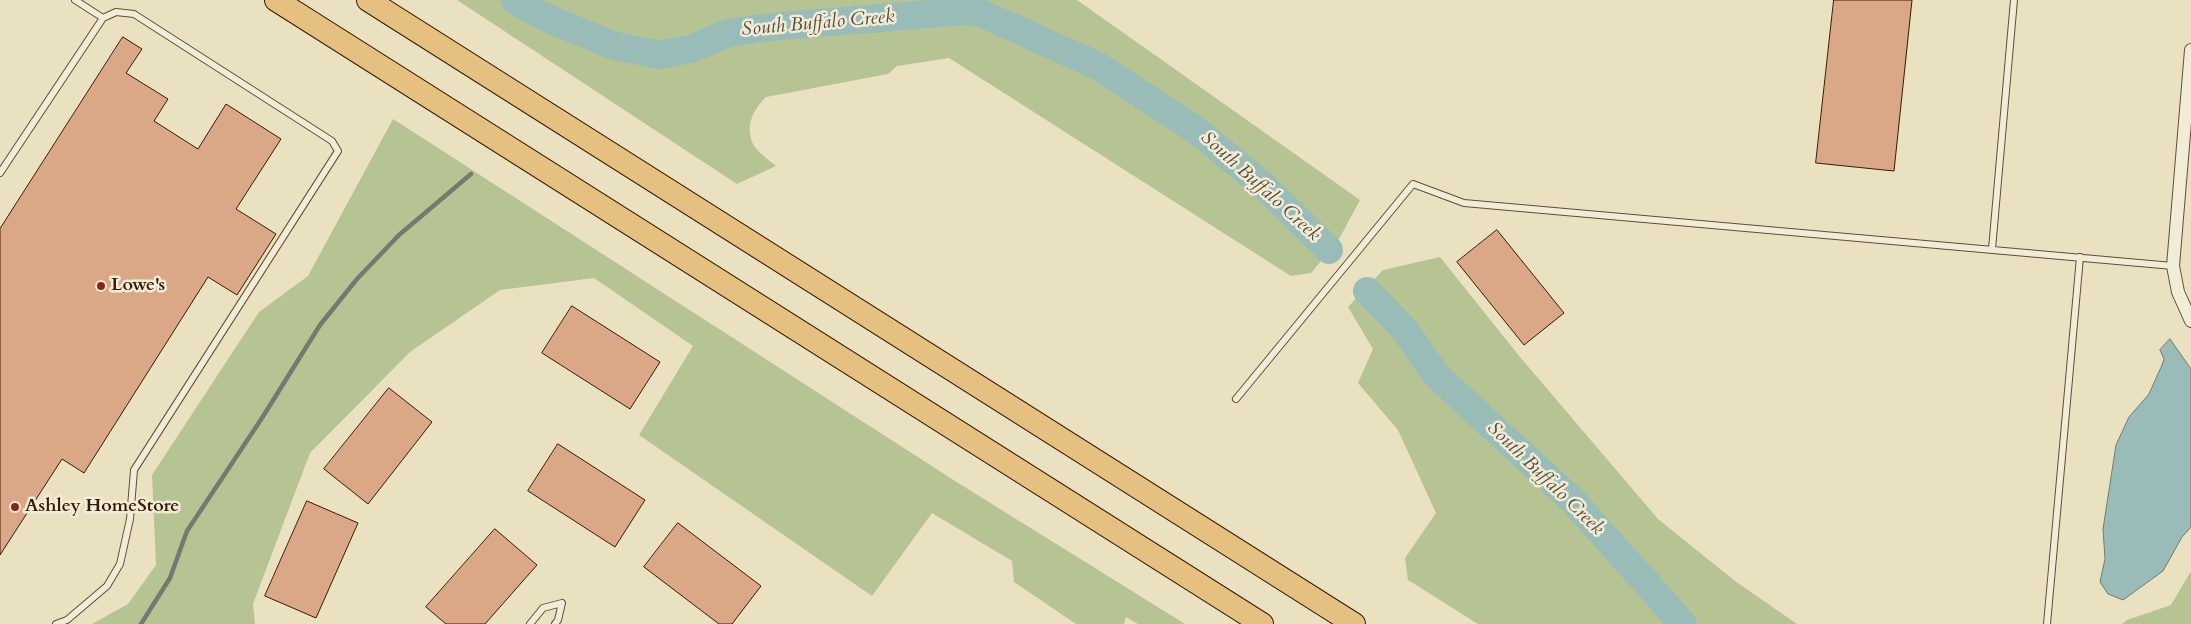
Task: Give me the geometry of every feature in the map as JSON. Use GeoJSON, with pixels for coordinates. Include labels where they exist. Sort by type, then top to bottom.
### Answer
{"type":"FeatureCollection","features":[{"type":"Feature","properties":{"kind":"highway"},"geometry":{"type":"LineString","coordinates":[[276,0],[1262,624]]}},
{"type":"Feature","properties":{"kind":"highway"},"geometry":{"type":"LineString","coordinates":[[368,0],[1354,624]]}},
{"type":"Feature","properties":{"kind":"street"},"geometry":{"type":"LineString","coordinates":[[2191,50],[2173,266],[2178,292],[2191,320]]}},
{"type":"Feature","properties":{"kind":"lane"},"geometry":{"type":"LineString","coordinates":[[75,0],[103,18]]}},
{"type":"Feature","properties":{"kind":"lane"},"geometry":{"type":"LineString","coordinates":[[1992,249],[2014,0]]}},
{"type":"Feature","properties":{"kind":"lane"},"geometry":{"type":"LineString","coordinates":[[0,173],[103,18],[116,12],[134,14],[332,141],[338,151],[134,470],[130,519],[120,564],[107,586],[67,620],[56,624]]}},
{"type":"Feature","properties":{"kind":"lane"},"geometry":{"type":"LineString","coordinates":[[1236,399],[1413,184],[1464,203],[2173,266]]}},
{"type":"Feature","properties":{"kind":"lane"},"geometry":{"type":"LineString","coordinates":[[2047,624],[2080,257]]}},
{"type":"Feature","properties":{"kind":"lane"},"geometry":{"type":"LineString","coordinates":[[530,624],[543,608],[562,603],[558,620],[555,624]]}},
{"type":"Feature","properties":{"kind":"green space"},"geometry":{"type":"Polygon","coordinates":[[[457,0],[1077,0],[1360,200],[1339,239],[1311,273],[1291,276],[949,58],[897,66],[888,74],[766,97],[754,113],[750,131],[753,144],[757,150],[776,166],[737,184],[457,0]]]}},
{"type":"Feature","properties":{"kind":"green space"},"geometry":{"type":"Polygon","coordinates":[[[393,119],[955,481],[1185,624],[1138,624],[1126,617],[1124,624],[1076,624],[1014,582],[1012,561],[932,513],[872,596],[639,435],[693,346],[594,278],[500,290],[410,352],[310,453],[253,604],[255,624],[92,624],[128,604],[156,565],[152,475],[259,312],[308,276],[393,119]]]}},
{"type":"Feature","properties":{"kind":"green space"},"geometry":{"type":"Polygon","coordinates":[[[1440,257],[1520,357],[1658,519],[1735,581],[1797,624],[1478,624],[1408,580],[1405,558],[1436,513],[1398,430],[1358,383],[1373,349],[1348,307],[1383,270],[1440,257]]]}},
{"type":"Feature","properties":{"kind":"green space"},"geometry":{"type":"Polygon","coordinates":[[[2191,571],[2191,624],[2122,624],[2127,620],[2171,605],[2191,571]]]}},
{"type":"Feature","properties":{"kind":"water"},"geometry":{"type":"Polygon","coordinates":[[[2170,339],[2191,369],[2191,527],[2182,537],[2163,571],[2123,600],[2108,594],[2100,582],[2105,559],[2103,529],[2116,445],[2129,417],[2149,394],[2164,359],[2160,350],[2170,339]]]}},
{"type":"Feature","properties":{"kind":"building"},"geometry":{"type":"Polygon","coordinates":[[[1834,0],[1912,0],[1894,171],[1816,163],[1834,0]]]}},
{"type":"Feature","properties":{"kind":"building","name":"Lowe's"},"geometry":{"type":"Polygon","coordinates":[[[123,37],[142,49],[126,73],[168,99],[154,121],[198,149],[226,104],[281,139],[236,209],[276,234],[237,295],[208,277],[84,473],[62,459],[0,555],[0,229],[123,37]]]}},
{"type":"Feature","properties":{"kind":"building"},"geometry":{"type":"Polygon","coordinates":[[[1497,230],[1564,313],[1524,345],[1457,262],[1497,230]]]}},
{"type":"Feature","properties":{"kind":"building"},"geometry":{"type":"Polygon","coordinates":[[[572,306],[660,362],[630,409],[542,353],[572,306]]]}},
{"type":"Feature","properties":{"kind":"building"},"geometry":{"type":"Polygon","coordinates":[[[389,388],[432,422],[368,504],[324,469],[389,388]]]}},
{"type":"Feature","properties":{"kind":"building"},"geometry":{"type":"Polygon","coordinates":[[[558,444],[645,500],[615,547],[528,491],[558,444]]]}},
{"type":"Feature","properties":{"kind":"building"},"geometry":{"type":"Polygon","coordinates":[[[307,501],[358,523],[316,618],[265,596],[307,501]]]}},
{"type":"Feature","properties":{"kind":"building"},"geometry":{"type":"Polygon","coordinates":[[[678,523],[761,586],[732,624],[719,624],[644,567],[678,523]]]}},
{"type":"Feature","properties":{"kind":"building"},"geometry":{"type":"Polygon","coordinates":[[[495,529],[537,565],[485,624],[446,624],[426,607],[495,529]]]}},
{"type":"Feature","properties":{"kind":"waterway","name":"South Buffalo Creek"},"geometry":{"type":"LineString","coordinates":[[515,0],[540,15],[612,45],[659,55],[690,49],[728,33],[771,27],[965,11],[983,14],[1098,66],[1196,130],[1265,187],[1329,250]]}},
{"type":"Feature","properties":{"kind":"waterway"},"geometry":{"type":"LineString","coordinates":[[141,624],[170,578],[187,531],[262,418],[320,325],[357,279],[399,235],[471,174]]}},
{"type":"Feature","properties":{"kind":"waterway","name":"South Buffalo Creek"},"geometry":{"type":"LineString","coordinates":[[1367,291],[1405,330],[1436,375],[1574,502],[1683,624]]}},
{"type":"Feature","properties":{"kind":"place","name":"Lowe's"},"geometry":{"type":"Point","coordinates":[101,286]}},
{"type":"Feature","properties":{"kind":"place","name":"Ashley HomeStore"},"geometry":{"type":"Point","coordinates":[15,507]}}]}
